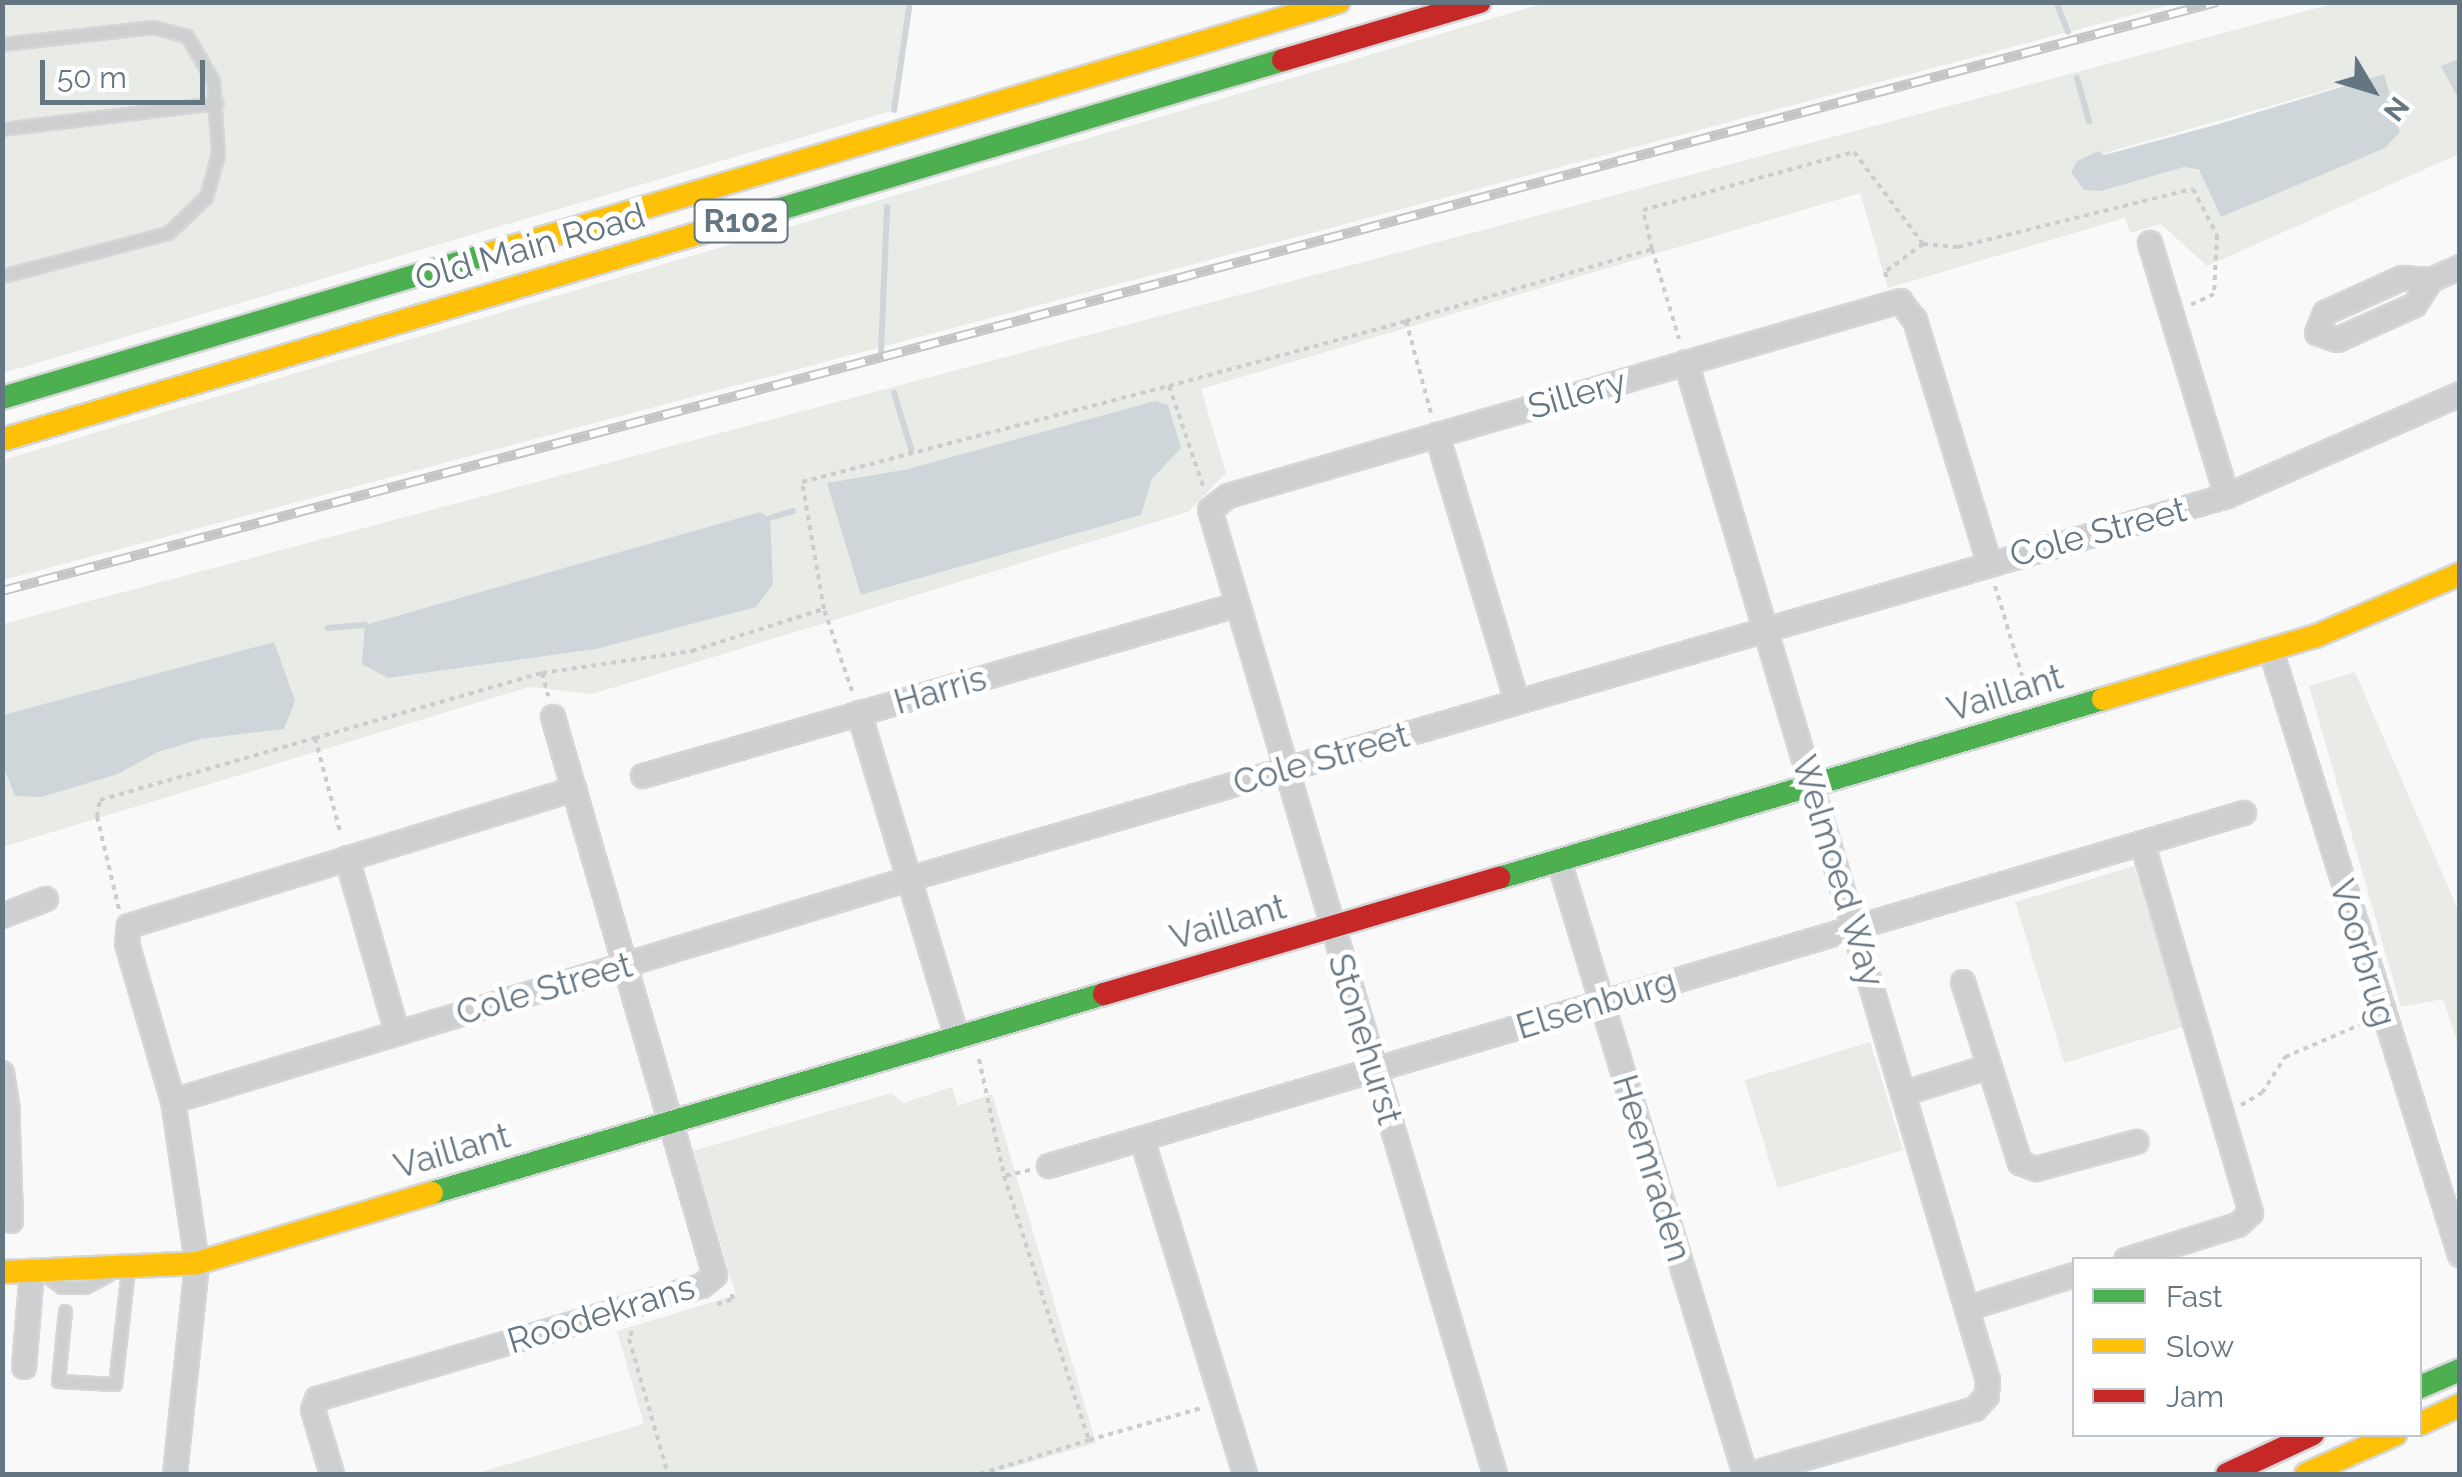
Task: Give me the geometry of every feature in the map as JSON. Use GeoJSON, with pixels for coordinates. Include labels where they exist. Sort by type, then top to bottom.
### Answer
{"type":"FeatureCollection","features":[{"type":"Feature","properties":{"kind":"main road","name":"Old Main Road"},"geometry":{"type":"LineString","coordinates":[[2,398],[1338,2]]}},
{"type":"Feature","properties":{"kind":"main road","name":"Old Main Road"},"geometry":{"type":"LineString","coordinates":[[2,440],[1480,2]]}},
{"type":"Feature","properties":{"kind":"main road","name":"Vaillant"},"geometry":{"type":"LineString","coordinates":[[2,1272],[122,1270],[197,1262],[2271,650],[2337,628],[2460,574]]}},
{"type":"Feature","properties":{"kind":"main road"},"geometry":{"type":"LineString","coordinates":[[2422,1386],[2460,1370]]}},
{"type":"Feature","properties":{"kind":"main road"},"geometry":{"type":"LineString","coordinates":[[2422,1423],[2460,1405]]}},
{"type":"Feature","properties":{"kind":"main road"},"geometry":{"type":"LineString","coordinates":[[2228,1474],[2307,1437]]}},
{"type":"Feature","properties":{"kind":"main road"},"geometry":{"type":"LineString","coordinates":[[2306,1474],[2389,1437]]}},
{"type":"Feature","properties":{"kind":"street"},"geometry":{"type":"LineString","coordinates":[[2150,243],[2227,496]]}},
{"type":"Feature","properties":{"kind":"street"},"geometry":{"type":"LineString","coordinates":[[2431,280],[2460,267]]}},
{"type":"Feature","properties":{"kind":"street"},"geometry":{"type":"LineString","coordinates":[[1891,302],[1906,302],[1915,320],[1988,562]]}},
{"type":"Feature","properties":{"kind":"street","name":"Sillery"},"geometry":{"type":"LineString","coordinates":[[1220,503],[1891,302]]}},
{"type":"Feature","properties":{"kind":"street","name":"Welmoed Way"},"geometry":{"type":"LineString","coordinates":[[1686,362],[1988,1380],[1986,1396],[1975,1409],[1748,1474]]}},
{"type":"Feature","properties":{"kind":"street","name":"Cole Street"},"geometry":{"type":"LineString","coordinates":[[173,1100],[909,878],[1988,562],[2227,496],[2460,394]]}},
{"type":"Feature","properties":{"kind":"street"},"geometry":{"type":"LineString","coordinates":[[1437,435],[1517,701]]}},
{"type":"Feature","properties":{"kind":"street","name":"Stonehurst"},"geometry":{"type":"LineString","coordinates":[[1220,503],[1236,605],[1495,1474]]}},
{"type":"Feature","properties":{"kind":"street","name":"Harris"},"geometry":{"type":"LineString","coordinates":[[643,776],[1236,605]]}},
{"type":"Feature","properties":{"kind":"street","name":"Voorbrug"},"geometry":{"type":"LineString","coordinates":[[2271,650],[2379,1008],[2460,1254]]}},
{"type":"Feature","properties":{"kind":"street"},"geometry":{"type":"LineString","coordinates":[[859,714],[909,878],[964,1036]]}},
{"type":"Feature","properties":{"kind":"street","name":"Roodekrans"},"geometry":{"type":"LineString","coordinates":[[332,1474],[312,1406],[333,1392],[714,1278],[553,717]]}},
{"type":"Feature","properties":{"kind":"street"},"geometry":{"type":"LineString","coordinates":[[175,1474],[197,1262],[173,1100],[127,934],[140,920],[574,790]]}},
{"type":"Feature","properties":{"kind":"street","name":"Elsenburg"},"geometry":{"type":"LineString","coordinates":[[1049,1166],[2244,812]]}},
{"type":"Feature","properties":{"kind":"street"},"geometry":{"type":"LineString","coordinates":[[2135,1257],[2246,1221],[2246,1194],[2142,842]]}},
{"type":"Feature","properties":{"kind":"street"},"geometry":{"type":"LineString","coordinates":[[347,858],[397,1032]]}},
{"type":"Feature","properties":{"kind":"street","name":"Heemraden"},"geometry":{"type":"LineString","coordinates":[[1559,861],[1748,1474]]}},
{"type":"Feature","properties":{"kind":"street"},"geometry":{"type":"LineString","coordinates":[[2,916],[46,899]]}},
{"type":"Feature","properties":{"kind":"street"},"geometry":{"type":"LineString","coordinates":[[1963,982],[1988,1067],[2024,1166],[2136,1142]]}},
{"type":"Feature","properties":{"kind":"street"},"geometry":{"type":"LineString","coordinates":[[1905,1092],[1988,1067]]}},
{"type":"Feature","properties":{"kind":"street"},"geometry":{"type":"LineString","coordinates":[[2,1074],[11,1221]]}},
{"type":"Feature","properties":{"kind":"street"},"geometry":{"type":"LineString","coordinates":[[1142,1139],[1245,1474]]}},
{"type":"Feature","properties":{"kind":"street"},"geometry":{"type":"LineString","coordinates":[[24,1367],[36,1271]]}},
{"type":"Feature","properties":{"kind":"street"},"geometry":{"type":"LineString","coordinates":[[1969,1308],[2072,1277]]}},
{"type":"Feature","properties":{"kind":"lane"},"geometry":{"type":"LineString","coordinates":[[2,44],[171,30],[198,46],[216,103],[215,178],[186,220],[145,241],[2,276]]}},
{"type":"Feature","properties":{"kind":"lane"},"geometry":{"type":"LineString","coordinates":[[2,129],[216,103]]}},
{"type":"Feature","properties":{"kind":"lane"},"geometry":{"type":"LineString","coordinates":[[65,1311],[58,1381],[115,1384],[122,1270]]}},
{"type":"Feature","properties":{"kind":"path"},"geometry":{"type":"LineString","coordinates":[[1686,362],[1643,210],[1854,152],[1923,244]]}},
{"type":"Feature","properties":{"kind":"path"},"geometry":{"type":"LineString","coordinates":[[1891,302],[1885,272],[1923,244],[1958,248],[2193,189],[2217,234],[2214,294],[2172,313]]}},
{"type":"Feature","properties":{"kind":"path"},"geometry":{"type":"LineString","coordinates":[[859,714],[824,609],[802,482],[1406,322],[1652,250]]}},
{"type":"Feature","properties":{"kind":"path"},"geometry":{"type":"LineString","coordinates":[[1406,322],[1437,435]]}},
{"type":"Feature","properties":{"kind":"path"},"geometry":{"type":"LineString","coordinates":[[1169,386],[1220,503]]}},
{"type":"Feature","properties":{"kind":"path"},"geometry":{"type":"LineString","coordinates":[[1988,562],[2035,720]]}},
{"type":"Feature","properties":{"kind":"path"},"geometry":{"type":"LineString","coordinates":[[127,934],[97,817],[100,800],[542,673],[692,651],[824,609]]}},
{"type":"Feature","properties":{"kind":"path"},"geometry":{"type":"LineString","coordinates":[[542,673],[553,717]]}},
{"type":"Feature","properties":{"kind":"path"},"geometry":{"type":"LineString","coordinates":[[315,738],[347,858]]}},
{"type":"Feature","properties":{"kind":"path"},"geometry":{"type":"LineString","coordinates":[[2222,1111],[2258,1098],[2285,1057],[2357,1031],[2379,1008]]}},
{"type":"Feature","properties":{"kind":"path"},"geometry":{"type":"LineString","coordinates":[[964,1036],[1004,1176],[1090,1440]]}},
{"type":"Feature","properties":{"kind":"path"},"geometry":{"type":"LineString","coordinates":[[1004,1176],[1049,1166]]}},
{"type":"Feature","properties":{"kind":"path"},"geometry":{"type":"LineString","coordinates":[[714,1278],[734,1299],[715,1304]]}},
{"type":"Feature","properties":{"kind":"path"},"geometry":{"type":"LineString","coordinates":[[639,1326],[629,1339],[668,1474]]}},
{"type":"Feature","properties":{"kind":"path"},"geometry":{"type":"LineString","coordinates":[[980,1474],[1222,1401]]}},
{"type":"Feature","properties":{"kind":"shaded area"},"geometry":{"type":"Polygon","coordinates":[[[1548,2],[2178,3],[3,580],[3,460],[1548,2]]]}},
{"type":"Feature","properties":{"kind":"shaded area"},"geometry":{"type":"Polygon","coordinates":[[[3,3],[910,3],[894,110],[3,373],[3,3]]]}},
{"type":"Feature","properties":{"kind":"shaded area"},"geometry":{"type":"Polygon","coordinates":[[[2336,3],[2459,3],[2459,59],[2442,67],[2459,100],[2459,154],[2207,266],[2161,224],[2130,233],[2125,218],[1888,288],[1860,193],[1201,389],[1226,473],[1188,512],[592,694],[529,687],[3,847],[2,767],[15,796],[118,774],[158,752],[201,739],[284,729],[274,642],[3,715],[3,624],[2336,3]],[[2383,74],[2077,161],[2101,191],[2184,167],[2199,171],[2221,217],[2383,74]],[[1181,448],[908,469],[828,483],[862,595],[1141,515],[1152,479],[1181,448]],[[760,512],[365,625],[388,678],[596,649],[769,530],[770,518],[760,512]]]}},
{"type":"Feature","properties":{"kind":"shaded area"},"geometry":{"type":"Polygon","coordinates":[[[2460,59],[2459,100],[2441,66],[2460,59]]]}},
{"type":"Feature","properties":{"kind":"shaded area"},"geometry":{"type":"Polygon","coordinates":[[[2384,74],[2400,132],[2385,148],[2221,217],[2199,170],[2184,167],[2101,191],[2084,190],[2071,172],[2077,161],[2099,151],[2104,155],[2219,124],[2384,74]]]}},
{"type":"Feature","properties":{"kind":"shaded area"},"geometry":{"type":"Polygon","coordinates":[[[1155,401],[1168,405],[1181,448],[1152,479],[1141,515],[861,595],[827,483],[908,469],[1155,401]]]}},
{"type":"Feature","properties":{"kind":"shaded area"},"geometry":{"type":"Polygon","coordinates":[[[760,512],[770,518],[773,584],[756,607],[596,649],[388,678],[362,664],[365,625],[760,512]]]}},
{"type":"Feature","properties":{"kind":"shaded area"},"geometry":{"type":"Polygon","coordinates":[[[274,642],[295,701],[284,729],[201,739],[158,752],[118,774],[41,797],[15,796],[3,767],[3,715],[274,642]]]}},
{"type":"Feature","properties":{"kind":"shaded area"},"geometry":{"type":"Polygon","coordinates":[[[2355,672],[2459,912],[2459,1047],[2443,999],[2401,1007],[2309,686],[2355,672]]]}},
{"type":"Feature","properties":{"kind":"shaded area"},"geometry":{"type":"Polygon","coordinates":[[[2134,866],[2183,1027],[2065,1063],[2015,902],[2134,866]]]}},
{"type":"Feature","properties":{"kind":"shaded area"},"geometry":{"type":"Polygon","coordinates":[[[1870,1042],[1903,1150],[1778,1188],[1745,1080],[1870,1042]]]}},
{"type":"Feature","properties":{"kind":"shaded area"},"geometry":{"type":"Polygon","coordinates":[[[952,1087],[958,1106],[992,1094],[1096,1443],[989,1474],[474,1474],[644,1424],[617,1331],[736,1295],[693,1151],[891,1093],[903,1103],[952,1087]]]}},
{"type":"Feature","properties":{"kind":"waterway"},"geometry":{"type":"LineString","coordinates":[[894,110],[910,2]]}},
{"type":"Feature","properties":{"kind":"waterway"},"geometry":{"type":"LineString","coordinates":[[2056,2],[2068,32]]}},
{"type":"Feature","properties":{"kind":"waterway"},"geometry":{"type":"LineString","coordinates":[[2077,78],[2089,121]]}},
{"type":"Feature","properties":{"kind":"waterway"},"geometry":{"type":"LineString","coordinates":[[881,352],[887,207]]}},
{"type":"Feature","properties":{"kind":"waterway"},"geometry":{"type":"LineString","coordinates":[[894,393],[911,449]]}},
{"type":"Feature","properties":{"kind":"waterway"},"geometry":{"type":"LineString","coordinates":[[770,518],[793,511]]}},
{"type":"Feature","properties":{"kind":"waterway"},"geometry":{"type":"LineString","coordinates":[[328,628],[365,625]]}},
{"type":"Feature","properties":{"kind":"railway"},"geometry":{"type":"LineString","coordinates":[[2,591],[2217,2]]}},
{"type":"Feature","properties":{"kind":"traffic: fast"},"geometry":{"type":"LineString","coordinates":[[696,234],[1283,60]]}},
{"type":"Feature","properties":{"kind":"traffic: fast"},"geometry":{"type":"LineString","coordinates":[[2,398],[488,254]]}},
{"type":"Feature","properties":{"kind":"traffic: fast"},"geometry":{"type":"LineString","coordinates":[[1499,878],[2103,699]]}},
{"type":"Feature","properties":{"kind":"traffic: fast"},"geometry":{"type":"LineString","coordinates":[[432,1193],[1104,994]]}},
{"type":"Feature","properties":{"kind":"traffic: fast"},"geometry":{"type":"LineString","coordinates":[[2422,1386],[2460,1370]]}},
{"type":"Feature","properties":{"kind":"traffic: slow"},"geometry":{"type":"LineString","coordinates":[[488,254],[1338,2]]}},
{"type":"Feature","properties":{"kind":"traffic: slow"},"geometry":{"type":"LineString","coordinates":[[2,440],[696,234]]}},
{"type":"Feature","properties":{"kind":"traffic: slow"},"geometry":{"type":"LineString","coordinates":[[2103,699],[2316,636],[2460,574]]}},
{"type":"Feature","properties":{"kind":"traffic: slow"},"geometry":{"type":"LineString","coordinates":[[2,1272],[197,1263],[432,1193]]}},
{"type":"Feature","properties":{"kind":"traffic: slow"},"geometry":{"type":"LineString","coordinates":[[2422,1423],[2460,1405]]}},
{"type":"Feature","properties":{"kind":"traffic: slow"},"geometry":{"type":"LineString","coordinates":[[2306,1474],[2389,1437]]}},
{"type":"Feature","properties":{"kind":"traffic: jam"},"geometry":{"type":"LineString","coordinates":[[1283,60],[1480,2]]}},
{"type":"Feature","properties":{"kind":"traffic: jam"},"geometry":{"type":"LineString","coordinates":[[1104,994],[1499,878]]}},
{"type":"Feature","properties":{"kind":"traffic: jam"},"geometry":{"type":"LineString","coordinates":[[2227,1474],[2307,1437]]}}]}
